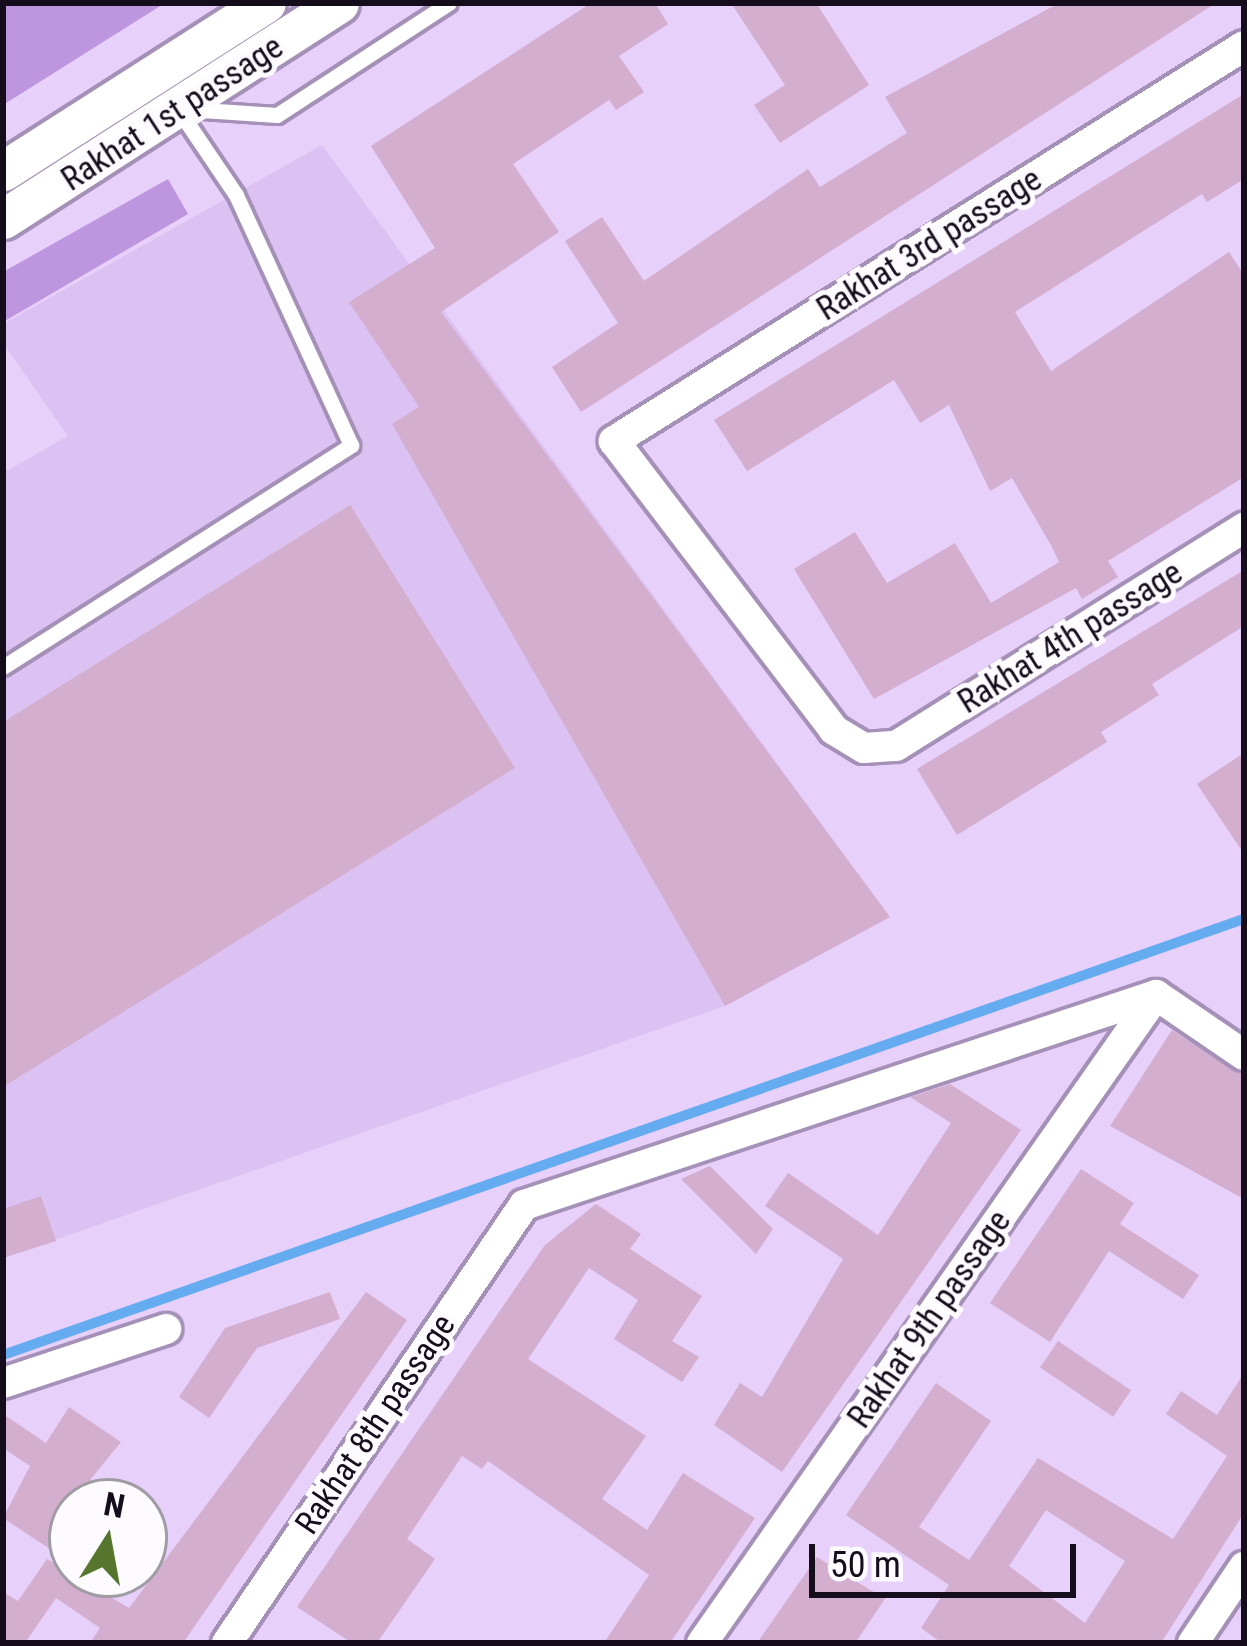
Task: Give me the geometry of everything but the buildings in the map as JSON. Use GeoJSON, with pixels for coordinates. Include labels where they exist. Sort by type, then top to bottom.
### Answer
{"type":"FeatureCollection","features":[{"type":"Feature","properties":{"kind":"street","name":"Rakhat 1st passage"},"geometry":{"type":"LineString","coordinates":[[3,171],[266,3]]}},
{"type":"Feature","properties":{"kind":"street","name":"Rakhat 1st passage"},"geometry":{"type":"LineString","coordinates":[[3,219],[339,3]]}},
{"type":"Feature","properties":{"kind":"street","name":"Rakhat 3rd passage"},"geometry":{"type":"LineString","coordinates":[[896,746],[864,748],[834,730],[614,442],[1244,46]]}},
{"type":"Feature","properties":{"kind":"street","name":"Rakhat 4th passage"},"geometry":{"type":"LineString","coordinates":[[896,746],[1244,528]]}},
{"type":"Feature","properties":{"kind":"street"},"geometry":{"type":"LineString","coordinates":[[1156,995],[1244,1055]]}},
{"type":"Feature","properties":{"kind":"street","name":"Rakhat 8th passage"},"geometry":{"type":"LineString","coordinates":[[227,1643],[524,1205],[1156,995]]}},
{"type":"Feature","properties":{"kind":"street","name":"Rakhat 9th passage"},"geometry":{"type":"LineString","coordinates":[[702,1643],[1156,995]]}},
{"type":"Feature","properties":{"kind":"street"},"geometry":{"type":"LineString","coordinates":[[3,1383],[166,1330]]}},
{"type":"Feature","properties":{"kind":"street"},"geometry":{"type":"LineString","coordinates":[[1193,1643],[1244,1568]]}},
{"type":"Feature","properties":{"kind":"lane"},"geometry":{"type":"LineString","coordinates":[[178,109],[277,116],[449,3]]}},
{"type":"Feature","properties":{"kind":"lane"},"geometry":{"type":"LineString","coordinates":[[3,667],[351,445],[236,195],[178,109]]}},
{"type":"Feature","properties":{"kind":"shaded area"},"geometry":{"type":"Polygon","coordinates":[[[3,3],[165,3],[3,105],[3,3]]]}},
{"type":"Feature","properties":{"kind":"shaded area"},"geometry":{"type":"Polygon","coordinates":[[[322,145],[890,917],[725,1006],[3,1258],[3,473],[68,436],[3,343],[3,324],[322,145]]]}},
{"type":"Feature","properties":{"kind":"shaded area"},"geometry":{"type":"Polygon","coordinates":[[[168,179],[188,214],[3,322],[3,272],[168,179]]]}},
{"type":"Feature","properties":{"kind":"waterway"},"geometry":{"type":"LineString","coordinates":[[3,1355],[1244,919]]}}]}
